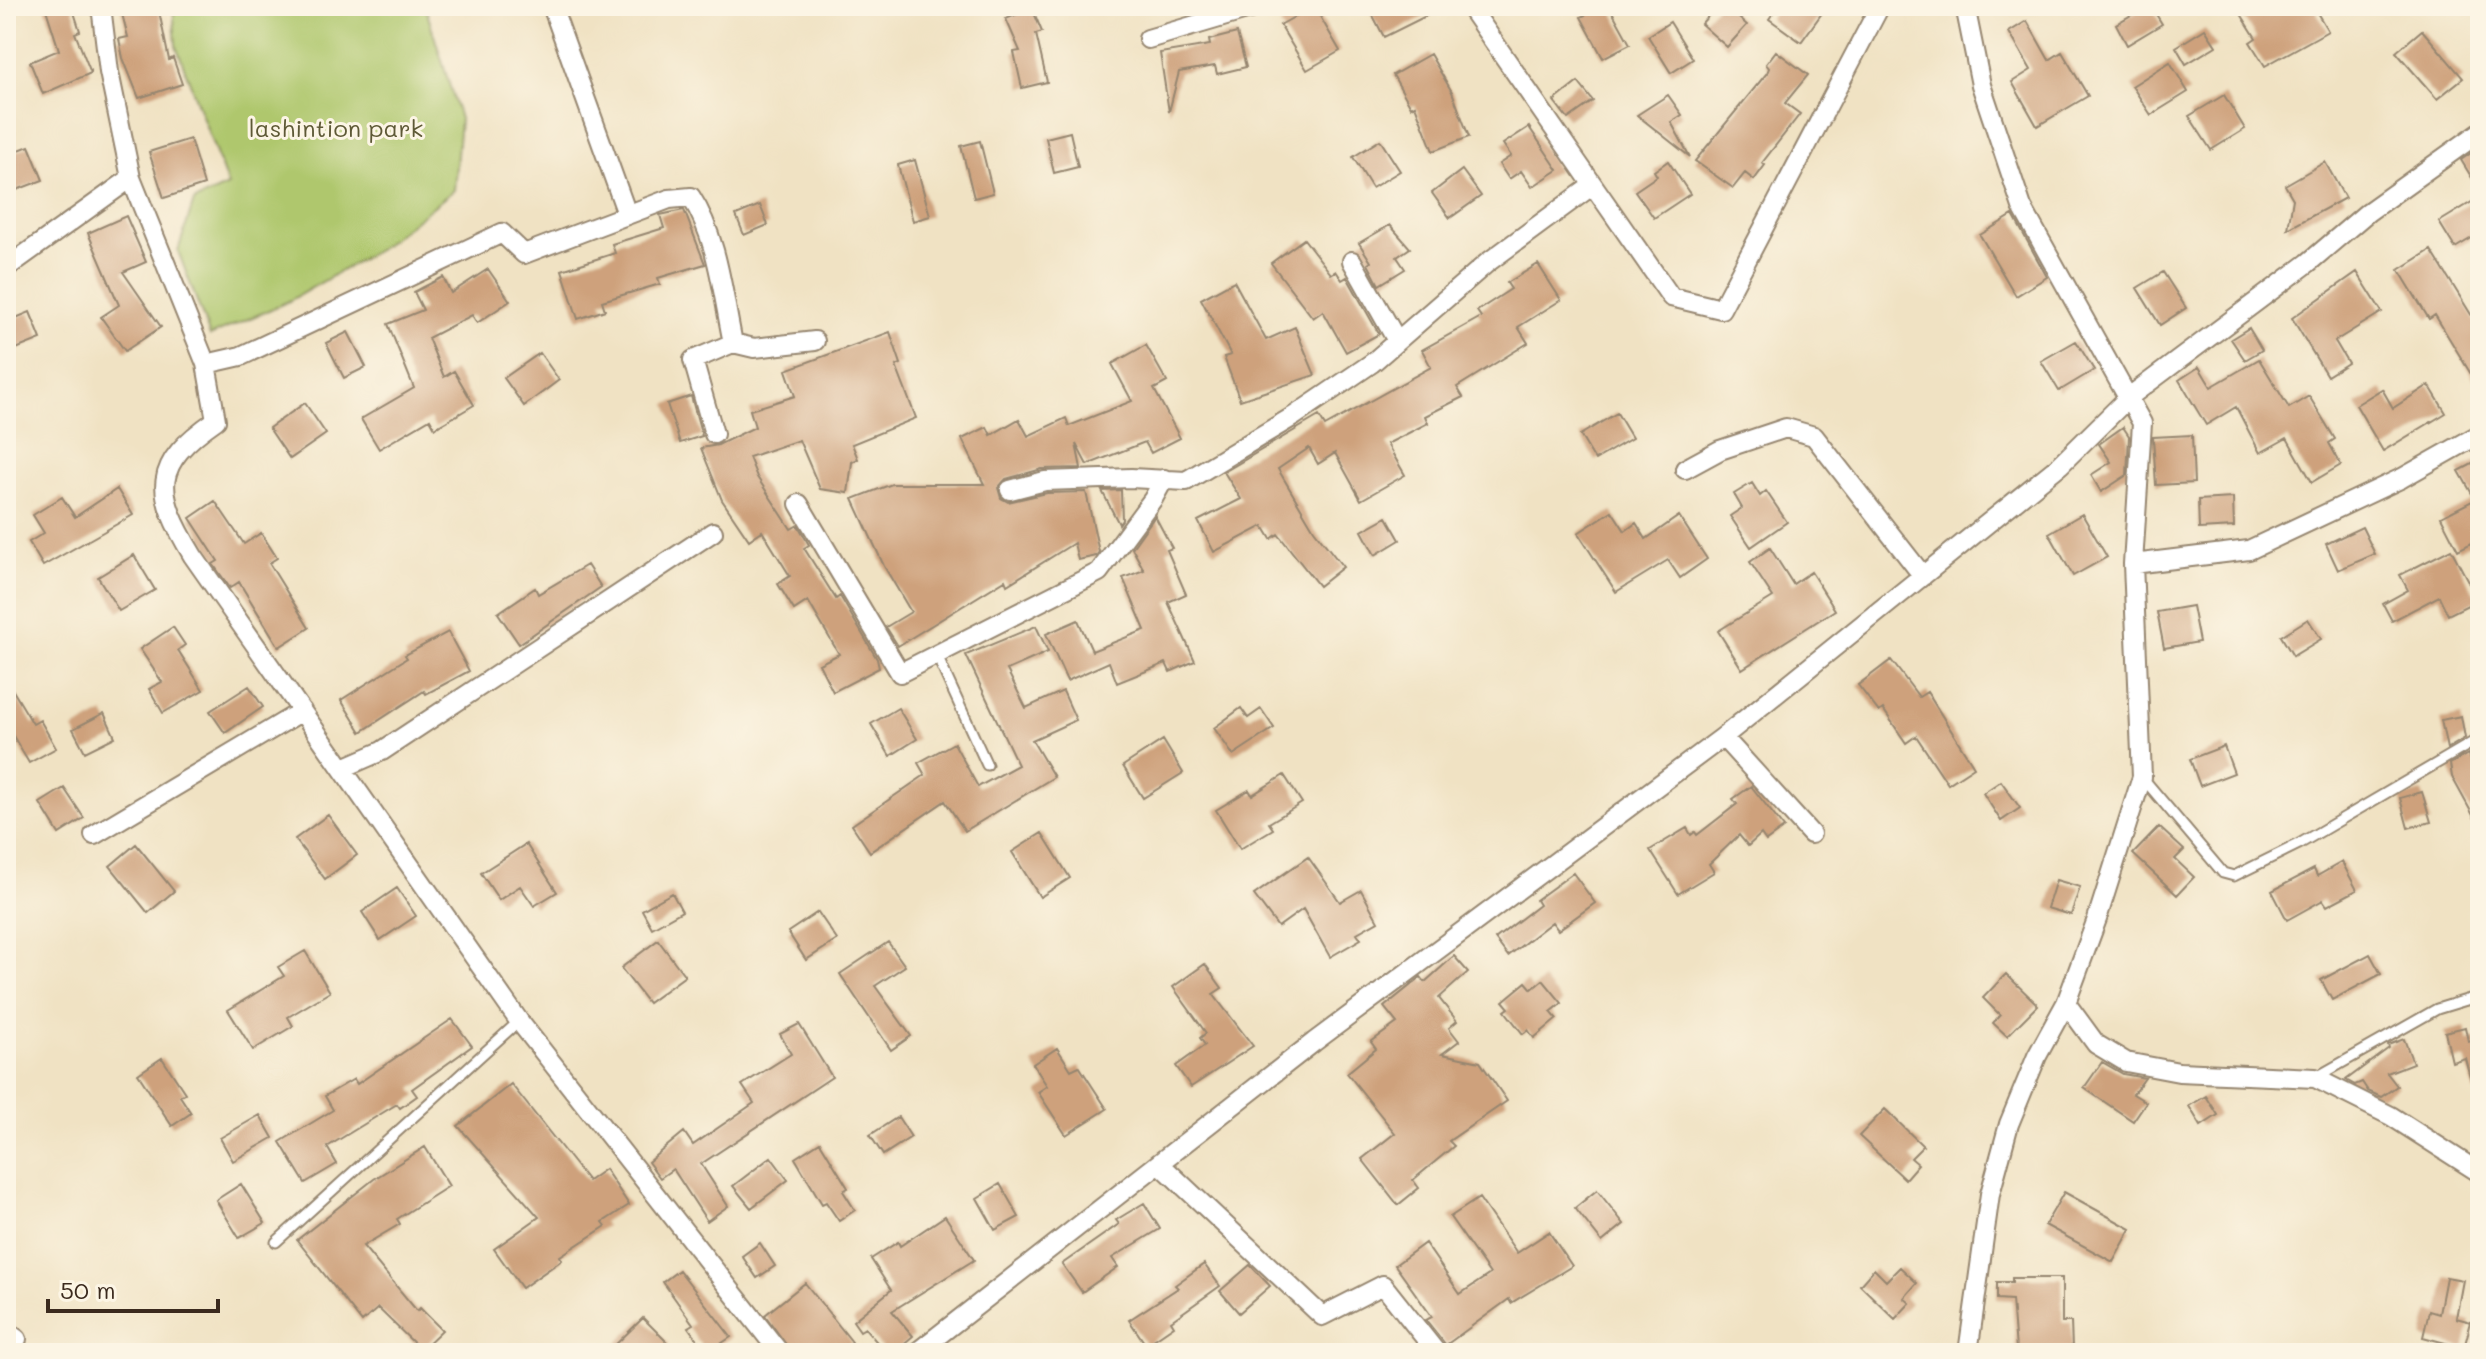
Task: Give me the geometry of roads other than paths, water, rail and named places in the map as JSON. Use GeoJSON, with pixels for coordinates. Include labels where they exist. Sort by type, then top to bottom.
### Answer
{"type":"FeatureCollection","features":[{"type":"Feature","properties":{"kind":"street"},"geometry":{"type":"LineString","coordinates":[[101,6],[109,72],[131,178],[206,364],[216,420],[183,443],[166,473],[169,517],[193,556],[519,1021],[780,1353]]}},
{"type":"Feature","properties":{"kind":"street"},"geometry":{"type":"LineString","coordinates":[[552,6],[627,214]]}},
{"type":"Feature","properties":{"kind":"street"},"geometry":{"type":"LineString","coordinates":[[1148,39],[1260,6]]}},
{"type":"Feature","properties":{"kind":"street"},"geometry":{"type":"LineString","coordinates":[[1469,6],[1671,297],[1721,309],[1880,6]]}},
{"type":"Feature","properties":{"kind":"street"},"geometry":{"type":"LineString","coordinates":[[1966,7],[1981,85],[2022,207],[2142,423],[2133,564],[2142,777],[2097,919],[2066,1003],[2037,1056],[2009,1124],[1990,1194],[1968,1353]]}},
{"type":"Feature","properties":{"kind":"street"},"geometry":{"type":"LineString","coordinates":[[916,1353],[1314,1042],[1723,737],[2060,465],[2129,397],[2308,263],[2368,212],[2480,132]]}},
{"type":"Feature","properties":{"kind":"street"},"geometry":{"type":"LineString","coordinates":[[6,268],[131,178]]}},
{"type":"Feature","properties":{"kind":"street"},"geometry":{"type":"LineString","coordinates":[[1010,490],[1045,481],[1186,481],[1294,416],[1372,363],[1487,263],[1593,185]]}},
{"type":"Feature","properties":{"kind":"street"},"geometry":{"type":"LineString","coordinates":[[206,364],[241,356],[502,233],[524,254],[669,199],[691,197],[699,209],[716,264],[733,343]]}},
{"type":"Feature","properties":{"kind":"street"},"geometry":{"type":"LineString","coordinates":[[1352,261],[1396,339]]}},
{"type":"Feature","properties":{"kind":"street"},"geometry":{"type":"LineString","coordinates":[[714,434],[693,360],[733,343],[754,348],[815,341]]}},
{"type":"Feature","properties":{"kind":"street"},"geometry":{"type":"LineString","coordinates":[[1685,469],[1720,450],[1786,428],[1814,436],[1923,576]]}},
{"type":"Feature","properties":{"kind":"street"},"geometry":{"type":"LineString","coordinates":[[2133,564],[2249,550],[2402,478],[2480,434]]}},
{"type":"Feature","properties":{"kind":"street"},"geometry":{"type":"LineString","coordinates":[[799,504],[900,673],[1099,572],[1153,499],[1164,479]]}},
{"type":"Feature","properties":{"kind":"street"},"geometry":{"type":"LineString","coordinates":[[343,768],[382,751],[408,735],[713,532]]}},
{"type":"Feature","properties":{"kind":"street"},"geometry":{"type":"LineString","coordinates":[[94,835],[302,711]]}},
{"type":"Feature","properties":{"kind":"street"},"geometry":{"type":"LineString","coordinates":[[1723,737],[1811,834]]}},
{"type":"Feature","properties":{"kind":"street"},"geometry":{"type":"LineString","coordinates":[[2066,1003],[2096,1044],[2126,1062],[2179,1072],[2315,1078],[2391,1116],[2480,1173]]}},
{"type":"Feature","properties":{"kind":"street"},"geometry":{"type":"LineString","coordinates":[[1159,1163],[1322,1316],[1383,1285],[1437,1353]]}},
{"type":"Feature","properties":{"kind":"lane"},"geometry":{"type":"LineString","coordinates":[[937,656],[987,765]]}},
{"type":"Feature","properties":{"kind":"lane"},"geometry":{"type":"LineString","coordinates":[[2142,777],[2223,873],[2234,876],[2299,844],[2480,738]]}},
{"type":"Feature","properties":{"kind":"lane"},"geometry":{"type":"LineString","coordinates":[[2315,1078],[2437,1009],[2473,998]]}},
{"type":"Feature","properties":{"kind":"lane"},"geometry":{"type":"LineString","coordinates":[[276,1242],[519,1021]]}},
{"type":"Feature","properties":{"kind":"park label","name":"lashintion park"},"geometry":{"type":"Point","coordinates":[336,129]}}]}
